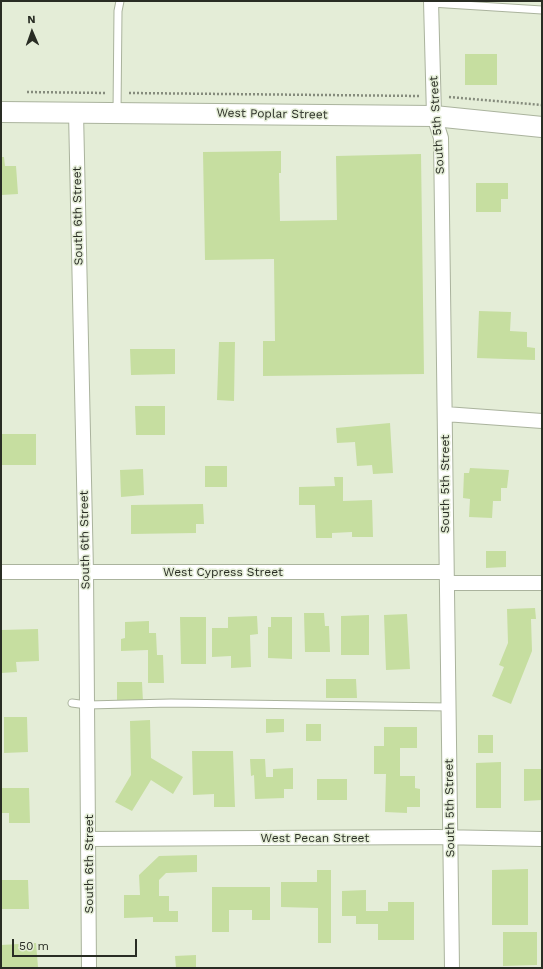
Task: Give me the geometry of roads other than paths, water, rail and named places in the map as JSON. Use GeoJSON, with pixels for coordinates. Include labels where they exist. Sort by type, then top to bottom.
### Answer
{"type":"FeatureCollection","features":[{"type":"Feature","properties":{"kind":"street","name":"South 5th Street"},"geometry":{"type":"LineString","coordinates":[[431,2],[434,116],[441,138],[446,414],[452,968]]}},
{"type":"Feature","properties":{"kind":"street","name":"West Poplar Street"},"geometry":{"type":"LineString","coordinates":[[1,112],[434,116],[542,127]]}},
{"type":"Feature","properties":{"kind":"street","name":"South 6th Street"},"geometry":{"type":"LineString","coordinates":[[76,112],[86,572],[89,968]]}},
{"type":"Feature","properties":{"kind":"street"},"geometry":{"type":"LineString","coordinates":[[446,414],[542,421]]}},
{"type":"Feature","properties":{"kind":"street","name":"West Cypress Street"},"geometry":{"type":"LineString","coordinates":[[1,572],[447,578],[542,583]]}},
{"type":"Feature","properties":{"kind":"street","name":"West Pecan Street"},"geometry":{"type":"LineString","coordinates":[[88,839],[450,837],[542,839]]}},
{"type":"Feature","properties":{"kind":"lane"},"geometry":{"type":"LineString","coordinates":[[117,112],[118,11],[120,1]]}},
{"type":"Feature","properties":{"kind":"lane"},"geometry":{"type":"LineString","coordinates":[[431,2],[542,10]]}},
{"type":"Feature","properties":{"kind":"lane"},"geometry":{"type":"LineString","coordinates":[[72,703],[87,705],[172,703],[449,707]]}}]}
